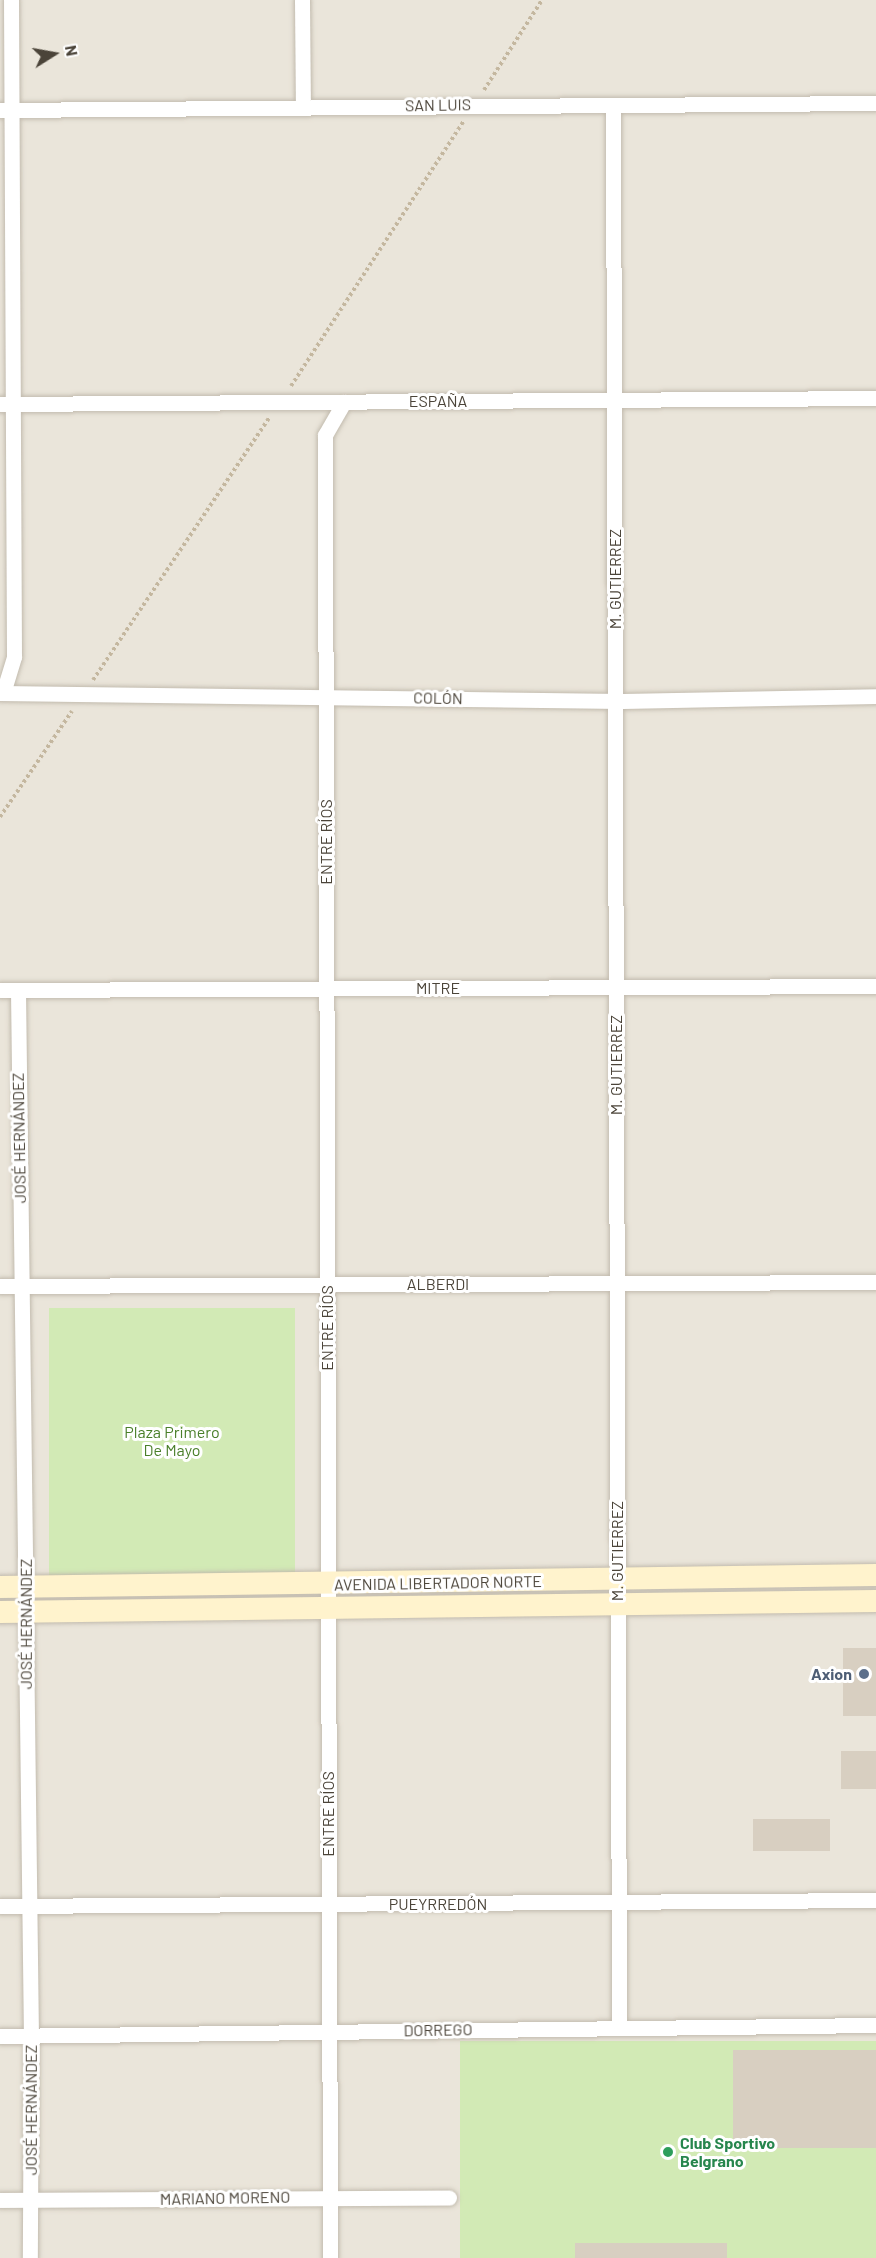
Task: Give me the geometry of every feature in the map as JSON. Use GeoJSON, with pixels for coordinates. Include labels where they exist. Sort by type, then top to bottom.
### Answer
{"type":"FeatureCollection","features":[{"type":"Feature","properties":{"kind":"main road","name":"AVENIDA LIBERTADOR NORTE"},"geometry":{"type":"LineString","coordinates":[[0,1587],[327,1585],[876,1575]]}},
{"type":"Feature","properties":{"kind":"main road","name":"AVENIDA LIBERTADOR NORTE"},"geometry":{"type":"LineString","coordinates":[[0,1612],[327,1611],[876,1601]]}},
{"type":"Feature","properties":{"kind":"street"},"geometry":{"type":"LineString","coordinates":[[2,693],[14,657],[6,404],[6,110],[11,0]]}},
{"type":"Feature","properties":{"kind":"street"},"geometry":{"type":"LineString","coordinates":[[302,0],[303,108]]}},
{"type":"Feature","properties":{"kind":"street","name":"SAN LUIS"},"geometry":{"type":"LineString","coordinates":[[6,110],[876,103]]}},
{"type":"Feature","properties":{"kind":"street","name":"M. GUTIERREZ"},"geometry":{"type":"LineString","coordinates":[[613,105],[619,2025]]}},
{"type":"Feature","properties":{"kind":"street","name":"ESPAÑA"},"geometry":{"type":"LineString","coordinates":[[6,404],[876,398]]}},
{"type":"Feature","properties":{"kind":"street","name":"ENTRE RÍOS"},"geometry":{"type":"LineString","coordinates":[[330,2258],[327,2032],[325,435],[344,402]]}},
{"type":"Feature","properties":{"kind":"street","name":"COLÓN"},"geometry":{"type":"LineString","coordinates":[[2,693],[615,701],[876,696]]}},
{"type":"Feature","properties":{"kind":"street","name":"MITRE"},"geometry":{"type":"LineString","coordinates":[[0,990],[876,986]]}},
{"type":"Feature","properties":{"kind":"street","name":"JOSÉ HERNÁNDEZ"},"geometry":{"type":"LineString","coordinates":[[18,990],[27,1587],[31,2035],[30,2258]]}},
{"type":"Feature","properties":{"kind":"street","name":"ALBERDI"},"geometry":{"type":"LineString","coordinates":[[0,1286],[876,1282]]}},
{"type":"Feature","properties":{"kind":"street","name":"PUEYRREDÓN"},"geometry":{"type":"LineString","coordinates":[[0,1906],[876,1900]]}},
{"type":"Feature","properties":{"kind":"street","name":"DORREGO"},"geometry":{"type":"LineString","coordinates":[[0,2036],[327,2032],[619,2025],[876,2025]]}},
{"type":"Feature","properties":{"kind":"street","name":"MARIANO MORENO"},"geometry":{"type":"LineString","coordinates":[[0,2200],[449,2198]]}},
{"type":"Feature","properties":{"kind":"shaded area"},"geometry":{"type":"Polygon","coordinates":[[[0,0],[876,0],[876,2258],[0,2258],[0,0]]]}},
{"type":"Feature","properties":{"kind":"green space","name":"Plaza Primero De Mayo"},"geometry":{"type":"Polygon","coordinates":[[[49,1308],[295,1308],[295,1576],[49,1576],[49,1308]]]}},
{"type":"Feature","properties":{"kind":"green space","name":"Club Sportivo Belgrano"},"geometry":{"type":"Polygon","coordinates":[[[460,2041],[876,2041],[876,2258],[460,2258],[460,2041]]]}},
{"type":"Feature","properties":{"kind":"building"},"geometry":{"type":"Polygon","coordinates":[[[843,1648],[876,1648],[876,1716],[843,1716],[843,1648]]]}},
{"type":"Feature","properties":{"kind":"building"},"geometry":{"type":"Polygon","coordinates":[[[841,1751],[876,1751],[876,1789],[841,1789],[841,1751]]]}},
{"type":"Feature","properties":{"kind":"building"},"geometry":{"type":"Polygon","coordinates":[[[753,1819],[830,1819],[830,1851],[753,1851],[753,1819]]]}},
{"type":"Feature","properties":{"kind":"building"},"geometry":{"type":"Polygon","coordinates":[[[733,2050],[876,2050],[876,2148],[733,2148],[733,2050]]]}},
{"type":"Feature","properties":{"kind":"building"},"geometry":{"type":"Polygon","coordinates":[[[575,2243],[727,2243],[727,2258],[575,2258],[575,2243]]]}},
{"type":"Feature","properties":{"kind":"place","name":"Axion"},"geometry":{"type":"Point","coordinates":[864,1674]}},
{"type":"Feature","properties":{"kind":"place","name":"Club Sportivo Belgrano"},"geometry":{"type":"Point","coordinates":[668,2152]}}]}
